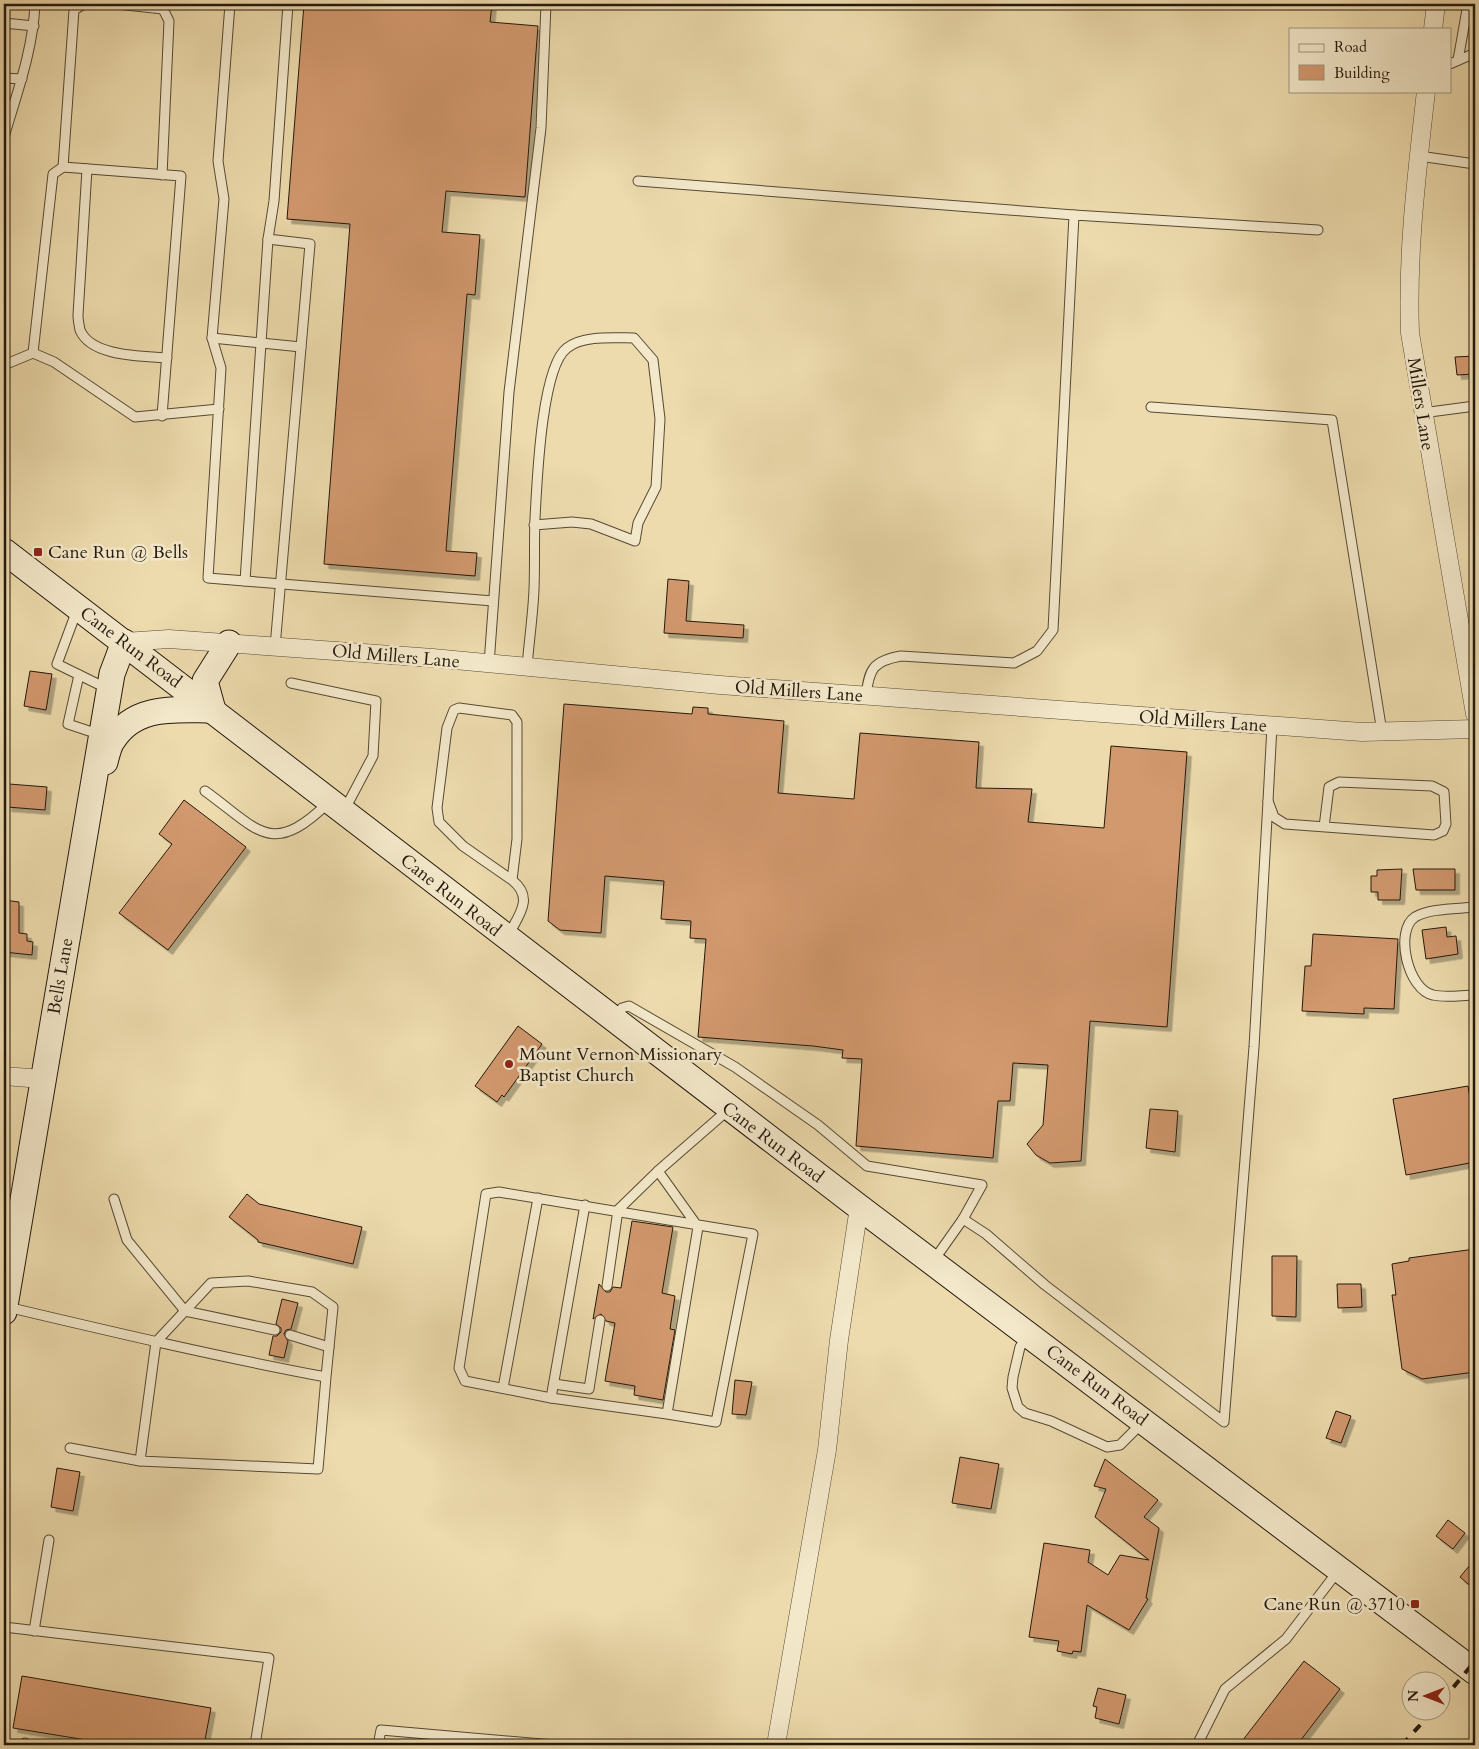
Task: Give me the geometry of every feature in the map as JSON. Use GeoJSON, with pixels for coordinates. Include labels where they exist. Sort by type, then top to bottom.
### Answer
{"type":"FeatureCollection","features":[{"type":"Feature","properties":{"kind":"main road","name":"Cane Run Road"},"geometry":{"type":"LineString","coordinates":[[4,551],[613,1020],[1475,1672]]}},
{"type":"Feature","properties":{"kind":"main road","name":"Bells Lane"},"geometry":{"type":"LineString","coordinates":[[4,1309],[109,690],[112,674],[124,642]]}},
{"type":"Feature","properties":{"kind":"main road"},"geometry":{"type":"LineString","coordinates":[[90,804],[112,740],[132,720],[157,710],[212,710],[205,681],[229,644]]}},
{"type":"Feature","properties":{"kind":"street"},"geometry":{"type":"LineString","coordinates":[[1433,28],[1436,4]]}},
{"type":"Feature","properties":{"kind":"street","name":"Millers Lane"},"geometry":{"type":"LineString","coordinates":[[1426,92],[1408,279],[1410,333],[1422,413],[1472,680],[1475,714]]}},
{"type":"Feature","properties":{"kind":"street","name":"Old Millers Lane"},"geometry":{"type":"LineString","coordinates":[[124,642],[168,639],[866,696],[1272,726],[1382,732],[1475,729]]}},
{"type":"Feature","properties":{"kind":"street"},"geometry":{"type":"LineString","coordinates":[[4,1076],[42,1079]]}},
{"type":"Feature","properties":{"kind":"street"},"geometry":{"type":"LineString","coordinates":[[776,1745],[827,1450],[839,1340],[859,1207]]}},
{"type":"Feature","properties":{"kind":"lane"},"geometry":{"type":"LineString","coordinates":[[4,137],[22,79],[34,26],[35,4]]}},
{"type":"Feature","properties":{"kind":"lane"},"geometry":{"type":"LineString","coordinates":[[63,167],[74,10],[84,4]]}},
{"type":"Feature","properties":{"kind":"lane"},"geometry":{"type":"LineString","coordinates":[[116,4],[163,9],[169,21],[162,175]]}},
{"type":"Feature","properties":{"kind":"lane"},"geometry":{"type":"LineString","coordinates":[[230,4],[218,161],[224,199],[212,338],[221,368],[208,578],[493,601]]}},
{"type":"Feature","properties":{"kind":"lane"},"geometry":{"type":"LineString","coordinates":[[245,581],[268,239],[274,201],[288,4]]}},
{"type":"Feature","properties":{"kind":"lane"},"geometry":{"type":"LineString","coordinates":[[489,664],[509,392],[541,128],[546,4]]}},
{"type":"Feature","properties":{"kind":"lane"},"geometry":{"type":"LineString","coordinates":[[1454,62],[1468,4]]}},
{"type":"Feature","properties":{"kind":"lane"},"geometry":{"type":"LineString","coordinates":[[4,23],[34,26]]}},
{"type":"Feature","properties":{"kind":"lane"},"geometry":{"type":"LineString","coordinates":[[1454,62],[1475,53]]}},
{"type":"Feature","properties":{"kind":"lane"},"geometry":{"type":"LineString","coordinates":[[4,78],[22,79]]}},
{"type":"Feature","properties":{"kind":"lane"},"geometry":{"type":"LineString","coordinates":[[1419,156],[1475,164]]}},
{"type":"Feature","properties":{"kind":"lane"},"geometry":{"type":"LineString","coordinates":[[33,353],[50,182],[53,174],[63,167],[181,176],[162,416]]}},
{"type":"Feature","properties":{"kind":"lane"},"geometry":{"type":"LineString","coordinates":[[87,169],[78,314],[81,332],[93,344],[110,353],[167,358]]}},
{"type":"Feature","properties":{"kind":"lane"},"geometry":{"type":"LineString","coordinates":[[638,181],[1074,214],[1318,230]]}},
{"type":"Feature","properties":{"kind":"lane"},"geometry":{"type":"LineString","coordinates":[[866,696],[869,677],[874,666],[886,659],[901,656],[1014,663],[1037,651],[1053,630],[1074,214]]}},
{"type":"Feature","properties":{"kind":"lane"},"geometry":{"type":"LineString","coordinates":[[268,239],[310,244],[275,647]]}},
{"type":"Feature","properties":{"kind":"lane"},"geometry":{"type":"LineString","coordinates":[[212,338],[301,347]]}},
{"type":"Feature","properties":{"kind":"lane"},"geometry":{"type":"LineString","coordinates":[[527,668],[534,588],[534,525],[546,403],[560,356],[566,348],[577,342],[600,338],[634,338],[653,360],[660,419],[656,486],[638,523],[635,541],[591,524],[572,522],[534,525]]}},
{"type":"Feature","properties":{"kind":"lane"},"geometry":{"type":"LineString","coordinates":[[4,365],[33,353],[54,362],[135,417],[162,416],[219,409]]}},
{"type":"Feature","properties":{"kind":"lane"},"geometry":{"type":"LineString","coordinates":[[1422,413],[1475,406]]}},
{"type":"Feature","properties":{"kind":"lane"},"geometry":{"type":"LineString","coordinates":[[1151,407],[1332,420],[1382,732]]}},
{"type":"Feature","properties":{"kind":"lane"},"geometry":{"type":"LineString","coordinates":[[78,607],[57,664],[109,690]]}},
{"type":"Feature","properties":{"kind":"lane"},"geometry":{"type":"LineString","coordinates":[[79,675],[68,724],[102,735]]}},
{"type":"Feature","properties":{"kind":"lane"},"geometry":{"type":"LineString","coordinates":[[204,792],[261,831],[274,835],[298,828],[337,806],[373,756],[376,701],[291,683]]}},
{"type":"Feature","properties":{"kind":"lane"},"geometry":{"type":"LineString","coordinates":[[507,939],[523,905],[524,894],[522,888],[463,846],[439,822],[437,808],[447,728],[454,710],[459,708],[512,715],[518,722],[518,830],[512,880]]}},
{"type":"Feature","properties":{"kind":"lane"},"geometry":{"type":"LineString","coordinates":[[963,1219],[986,1234],[1045,1284],[1224,1422],[1254,1047],[1272,726]]}},
{"type":"Feature","properties":{"kind":"lane"},"geometry":{"type":"LineString","coordinates":[[1268,801],[1274,817],[1285,824],[1324,827],[1434,835],[1443,831],[1446,824],[1444,792],[1432,786],[1339,782],[1329,787],[1324,827]]}},
{"type":"Feature","properties":{"kind":"lane"},"geometry":{"type":"LineString","coordinates":[[1475,907],[1422,914],[1412,919],[1406,935],[1407,967],[1419,987],[1432,995],[1475,995]]}},
{"type":"Feature","properties":{"kind":"lane"},"geometry":{"type":"LineString","coordinates":[[613,1020],[622,1008],[629,1006],[727,1063],[818,1125],[868,1166],[982,1185],[963,1219],[932,1262]]}},
{"type":"Feature","properties":{"kind":"lane"},"geometry":{"type":"LineString","coordinates":[[607,1286],[618,1210],[729,1108]]}},
{"type":"Feature","properties":{"kind":"lane"},"geometry":{"type":"LineString","coordinates":[[658,1172],[698,1227],[667,1414]]}},
{"type":"Feature","properties":{"kind":"lane"},"geometry":{"type":"LineString","coordinates":[[499,1192],[618,1210],[698,1227],[753,1234],[716,1422],[552,1398],[465,1381],[458,1368],[486,1194],[499,1192]]}},
{"type":"Feature","properties":{"kind":"lane"},"geometry":{"type":"LineString","coordinates":[[502,1388],[538,1198]]}},
{"type":"Feature","properties":{"kind":"lane"},"geometry":{"type":"LineString","coordinates":[[114,1199],[127,1240],[185,1311],[274,1330]]}},
{"type":"Feature","properties":{"kind":"lane"},"geometry":{"type":"LineString","coordinates":[[552,1398],[585,1205]]}},
{"type":"Feature","properties":{"kind":"lane"},"geometry":{"type":"LineString","coordinates":[[70,1448],[140,1461],[318,1469],[333,1307],[312,1292],[248,1281],[211,1283],[156,1342],[140,1461]]}},
{"type":"Feature","properties":{"kind":"lane"},"geometry":{"type":"LineString","coordinates":[[4,1309],[326,1377]]}},
{"type":"Feature","properties":{"kind":"lane"},"geometry":{"type":"LineString","coordinates":[[554,1384],[589,1389],[600,1320]]}},
{"type":"Feature","properties":{"kind":"lane"},"geometry":{"type":"LineString","coordinates":[[1029,1334],[1020,1347],[1012,1388],[1018,1407],[1025,1413],[1045,1419],[1107,1447],[1120,1445],[1144,1421]]}},
{"type":"Feature","properties":{"kind":"lane"},"geometry":{"type":"LineString","coordinates":[[290,1335],[329,1347]]}},
{"type":"Feature","properties":{"kind":"lane"},"geometry":{"type":"LineString","coordinates":[[34,1630],[49,1540]]}},
{"type":"Feature","properties":{"kind":"lane"},"geometry":{"type":"LineString","coordinates":[[1197,1745],[1225,1689],[1286,1640],[1340,1569]]}},
{"type":"Feature","properties":{"kind":"lane"},"geometry":{"type":"LineString","coordinates":[[4,1626],[269,1658],[254,1745]]}},
{"type":"Feature","properties":{"kind":"lane"},"geometry":{"type":"LineString","coordinates":[[378,1745],[380,1730],[554,1745]]}},
{"type":"Feature","properties":{"kind":"building"},"geometry":{"type":"Polygon","coordinates":[[[304,4],[492,4],[490,22],[538,26],[525,197],[446,191],[442,232],[480,235],[475,295],[467,294],[446,551],[477,553],[475,576],[324,564],[350,224],[287,219],[304,4]]]}},
{"type":"Feature","properties":{"kind":"building"},"geometry":{"type":"Polygon","coordinates":[[[1475,356],[1475,374],[1457,375],[1455,357],[1475,356]]]}},
{"type":"Feature","properties":{"kind":"building"},"geometry":{"type":"Polygon","coordinates":[[[668,579],[689,581],[686,621],[744,625],[743,638],[664,633],[668,579]]]}},
{"type":"Feature","properties":{"kind":"building"},"geometry":{"type":"Polygon","coordinates":[[[30,671],[52,674],[46,710],[24,706],[30,671]]]}},
{"type":"Feature","properties":{"kind":"building"},"geometry":{"type":"Polygon","coordinates":[[[564,704],[692,714],[693,707],[708,708],[708,714],[784,721],[778,793],[854,799],[860,733],[979,742],[976,788],[1032,789],[1028,822],[1104,828],[1111,746],[1187,752],[1167,1027],[1090,1021],[1081,1161],[1050,1163],[1036,1155],[1027,1144],[1043,1125],[1048,1065],[1013,1063],[1010,1101],[998,1101],[993,1158],[856,1146],[862,1059],[842,1058],[843,1050],[698,1037],[706,939],[690,938],[691,921],[661,919],[664,881],[605,876],[601,933],[560,930],[548,921],[564,704]]]}},
{"type":"Feature","properties":{"kind":"building"},"geometry":{"type":"Polygon","coordinates":[[[9,784],[47,787],[45,810],[7,807],[9,784]]]}},
{"type":"Feature","properties":{"kind":"building"},"geometry":{"type":"Polygon","coordinates":[[[184,800],[246,847],[168,950],[119,913],[172,844],[159,834],[184,800]]]}},
{"type":"Feature","properties":{"kind":"building"},"geometry":{"type":"Polygon","coordinates":[[[1402,869],[1400,900],[1378,900],[1378,892],[1371,892],[1371,876],[1377,876],[1377,870],[1402,869]]]}},
{"type":"Feature","properties":{"kind":"building"},"geometry":{"type":"Polygon","coordinates":[[[1413,869],[1455,869],[1455,890],[1416,890],[1413,869]]]}},
{"type":"Feature","properties":{"kind":"building"},"geometry":{"type":"Polygon","coordinates":[[[4,900],[19,902],[19,933],[27,934],[27,941],[33,942],[32,955],[4,952],[4,900]]]}},
{"type":"Feature","properties":{"kind":"building"},"geometry":{"type":"Polygon","coordinates":[[[1446,927],[1447,937],[1456,936],[1458,954],[1426,959],[1422,930],[1446,927]]]}},
{"type":"Feature","properties":{"kind":"building"},"geometry":{"type":"Polygon","coordinates":[[[1313,934],[1398,939],[1394,1009],[1364,1008],[1364,1014],[1302,1011],[1305,966],[1311,966],[1313,934]]]}},
{"type":"Feature","properties":{"kind":"building","name":"Mount Vernon Missionary Baptist Church"},"geometry":{"type":"Polygon","coordinates":[[[518,1026],[542,1044],[504,1097],[502,1095],[497,1102],[475,1086],[518,1026]]]}},
{"type":"Feature","properties":{"kind":"building"},"geometry":{"type":"Polygon","coordinates":[[[1468,1086],[1475,1127],[1475,1162],[1406,1175],[1393,1099],[1468,1086]]]}},
{"type":"Feature","properties":{"kind":"building"},"geometry":{"type":"Polygon","coordinates":[[[1150,1109],[1178,1111],[1175,1152],[1146,1148],[1150,1109]]]}},
{"type":"Feature","properties":{"kind":"building"},"geometry":{"type":"Polygon","coordinates":[[[247,1194],[259,1204],[362,1227],[353,1264],[258,1242],[258,1240],[229,1217],[247,1194]]]}},
{"type":"Feature","properties":{"kind":"building"},"geometry":{"type":"Polygon","coordinates":[[[632,1221],[673,1227],[662,1293],[675,1296],[670,1329],[675,1330],[663,1400],[634,1395],[635,1386],[605,1381],[615,1323],[606,1321],[601,1314],[593,1319],[599,1284],[606,1292],[610,1292],[613,1287],[621,1288],[632,1221]]]}},
{"type":"Feature","properties":{"kind":"building"},"geometry":{"type":"Polygon","coordinates":[[[1475,1249],[1475,1372],[1422,1379],[1402,1369],[1392,1295],[1396,1295],[1392,1264],[1409,1261],[1409,1258],[1475,1249]]]}},
{"type":"Feature","properties":{"kind":"building"},"geometry":{"type":"Polygon","coordinates":[[[1272,1256],[1297,1256],[1296,1317],[1272,1316],[1272,1256]]]}},
{"type":"Feature","properties":{"kind":"building"},"geometry":{"type":"Polygon","coordinates":[[[1337,1284],[1361,1284],[1362,1307],[1338,1308],[1337,1284]]]}},
{"type":"Feature","properties":{"kind":"building"},"geometry":{"type":"Polygon","coordinates":[[[282,1299],[298,1303],[291,1329],[286,1330],[284,1334],[288,1341],[284,1358],[269,1355],[273,1336],[277,1336],[281,1332],[281,1328],[276,1324],[282,1299]]]}},
{"type":"Feature","properties":{"kind":"building"},"geometry":{"type":"Polygon","coordinates":[[[735,1380],[752,1382],[746,1415],[732,1414],[735,1380]]]}},
{"type":"Feature","properties":{"kind":"building"},"geometry":{"type":"Polygon","coordinates":[[[1336,1411],[1351,1416],[1341,1443],[1326,1438],[1336,1411]]]}},
{"type":"Feature","properties":{"kind":"building"},"geometry":{"type":"Polygon","coordinates":[[[960,1457],[999,1464],[991,1509],[952,1503],[960,1457]]]}},
{"type":"Feature","properties":{"kind":"building"},"geometry":{"type":"Polygon","coordinates":[[[1105,1459],[1158,1500],[1144,1517],[1159,1528],[1146,1598],[1148,1599],[1129,1630],[1087,1605],[1081,1652],[1073,1651],[1072,1654],[1057,1651],[1059,1641],[1029,1637],[1044,1543],[1090,1550],[1088,1562],[1108,1575],[1120,1555],[1149,1560],[1095,1517],[1106,1489],[1094,1486],[1105,1459]]]}},
{"type":"Feature","properties":{"kind":"building"},"geometry":{"type":"Polygon","coordinates":[[[57,1468],[80,1472],[73,1511],[51,1507],[57,1468]]]}},
{"type":"Feature","properties":{"kind":"building"},"geometry":{"type":"Polygon","coordinates":[[[1448,1520],[1465,1533],[1453,1549],[1436,1536],[1448,1520]]]}},
{"type":"Feature","properties":{"kind":"building"},"geometry":{"type":"Polygon","coordinates":[[[1475,1559],[1475,1590],[1460,1577],[1475,1559]]]}},
{"type":"Feature","properties":{"kind":"building"},"geometry":{"type":"Polygon","coordinates":[[[1304,1661],[1340,1689],[1297,1745],[1239,1745],[1304,1661]]]}},
{"type":"Feature","properties":{"kind":"building"},"geometry":{"type":"Polygon","coordinates":[[[22,1676],[211,1708],[204,1745],[117,1745],[13,1728],[22,1676]]]}},
{"type":"Feature","properties":{"kind":"building"},"geometry":{"type":"Polygon","coordinates":[[[1098,1688],[1126,1695],[1119,1724],[1095,1718],[1097,1707],[1093,1706],[1098,1688]]]}},
{"type":"Feature","properties":{"kind":"railway"},"geometry":{"type":"LineString","coordinates":[[1452,1689],[1475,1661]]}},
{"type":"Feature","properties":{"kind":"railway"},"geometry":{"type":"LineString","coordinates":[[1402,1745],[1423,1722]]}},
{"type":"Feature","properties":{"kind":"place","name":"Cane Run @ Bells"},"geometry":{"type":"Point","coordinates":[38,552]}},
{"type":"Feature","properties":{"kind":"place","name":"Mount Vernon Missionary Baptist Church"},"geometry":{"type":"Point","coordinates":[509,1064]}},
{"type":"Feature","properties":{"kind":"place","name":"Cane Run @ 3710"},"geometry":{"type":"Point","coordinates":[1415,1604]}}]}
